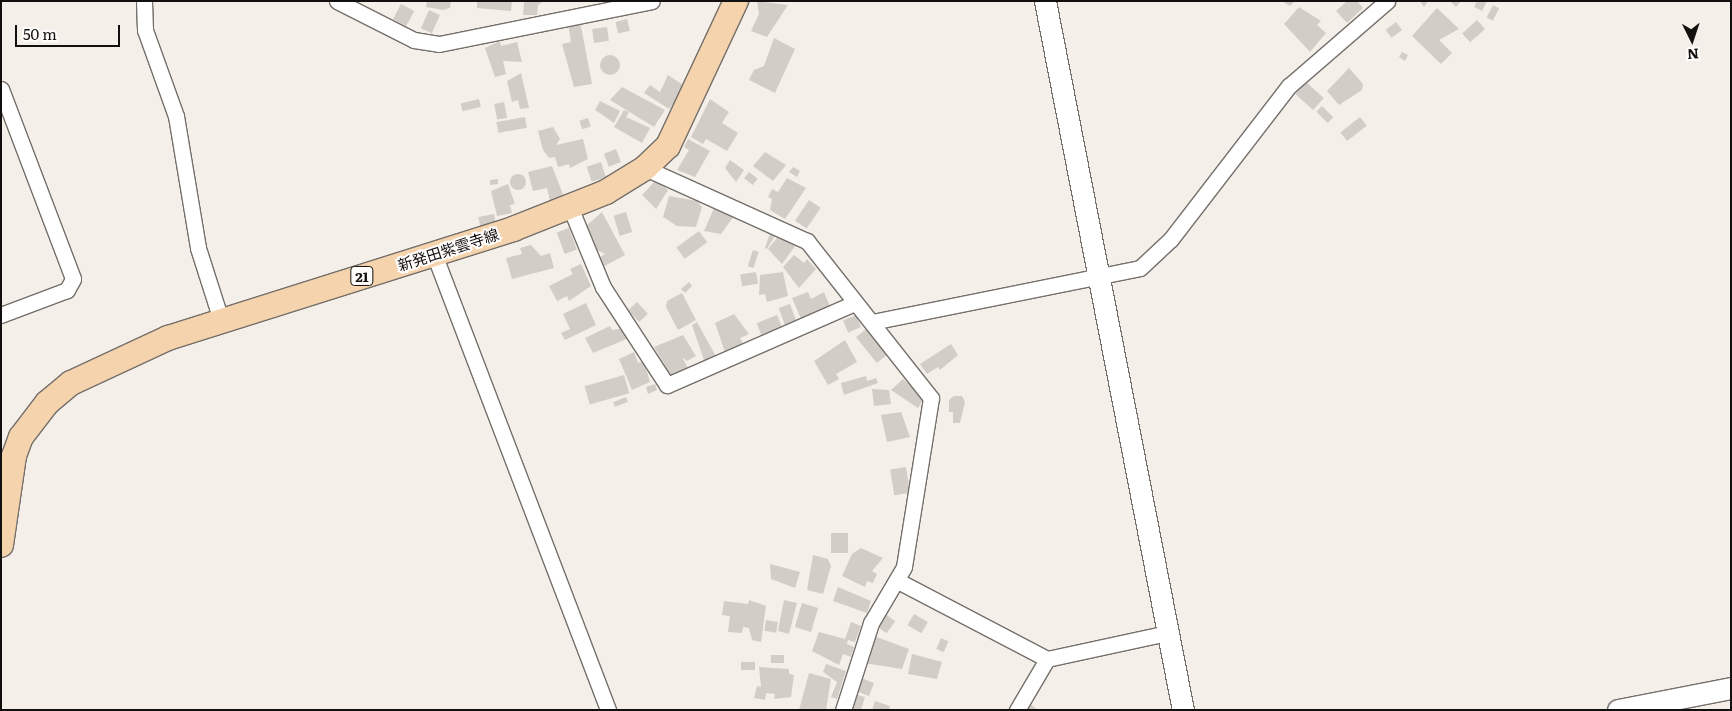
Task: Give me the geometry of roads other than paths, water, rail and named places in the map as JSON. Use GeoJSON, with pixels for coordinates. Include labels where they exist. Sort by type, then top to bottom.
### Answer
{"type":"FeatureCollection","features":[{"type":"Feature","properties":{"kind":"main road","name":"新発田紫雲寺線"},"geometry":{"type":"LineString","coordinates":[[1,545],[14,456],[29,424],[47,403],[72,383],[168,338],[220,320],[434,254],[570,207],[645,168],[668,146],[683,121],[736,1]]}},
{"type":"Feature","properties":{"kind":"street"},"geometry":{"type":"LineString","coordinates":[[144,1],[145,30],[176,116],[198,248],[220,320]]}},
{"type":"Feature","properties":{"kind":"street"},"geometry":{"type":"LineString","coordinates":[[337,1],[414,40],[439,44],[652,1]]}},
{"type":"Feature","properties":{"kind":"street"},"geometry":{"type":"LineString","coordinates":[[1045,1],[1097,278],[1183,710]]}},
{"type":"Feature","properties":{"kind":"street"},"geometry":{"type":"LineString","coordinates":[[872,322],[1140,268],[1171,239],[1289,86],[1387,1]]}},
{"type":"Feature","properties":{"kind":"street"},"geometry":{"type":"LineString","coordinates":[[1,89],[74,279],[67,290],[1,315]]}},
{"type":"Feature","properties":{"kind":"street"},"geometry":{"type":"LineString","coordinates":[[645,168],[798,234],[872,322],[931,398],[908,548],[898,581],[871,622],[843,710]]}},
{"type":"Feature","properties":{"kind":"street"},"geometry":{"type":"LineString","coordinates":[[570,207],[603,287],[667,385],[855,302]]}},
{"type":"Feature","properties":{"kind":"street"},"geometry":{"type":"LineString","coordinates":[[434,254],[608,710]]}},
{"type":"Feature","properties":{"kind":"street"},"geometry":{"type":"LineString","coordinates":[[898,581],[1047,659],[1167,634]]}},
{"type":"Feature","properties":{"kind":"street"},"geometry":{"type":"LineString","coordinates":[[1017,710],[1047,659]]}},
{"type":"Feature","properties":{"kind":"street"},"geometry":{"type":"LineString","coordinates":[[1618,710],[1731,688]]}}]}
